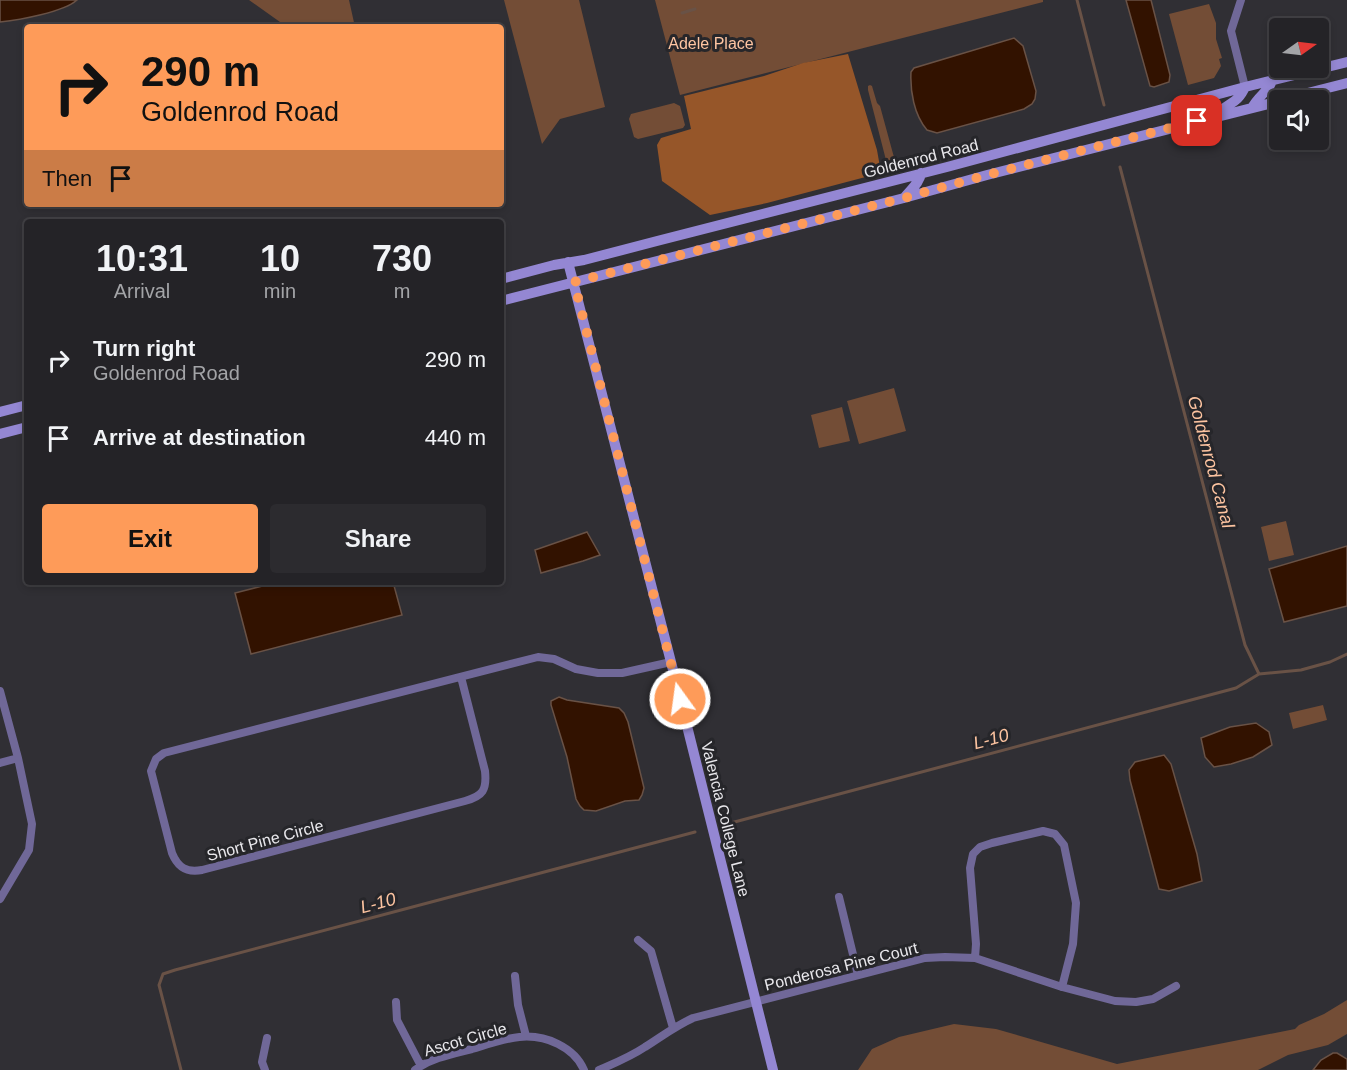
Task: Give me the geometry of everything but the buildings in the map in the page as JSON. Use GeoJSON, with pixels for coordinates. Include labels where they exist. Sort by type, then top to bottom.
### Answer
{"type":"FeatureCollection","features":[{"type":"Feature","properties":{"kind":"main road","name":"Goldenrod Road"},"geometry":{"type":"LineString","coordinates":[[504,278],[657,242],[1347,62]]}},
{"type":"Feature","properties":{"kind":"main road"},"geometry":{"type":"LineString","coordinates":[[1252,108],[1262,94],[1269,89],[1272,81]]}},
{"type":"Feature","properties":{"kind":"main road","name":"Goldenrod Road"},"geometry":{"type":"LineString","coordinates":[[1319,90],[1347,83]]}},
{"type":"Feature","properties":{"kind":"main road"},"geometry":{"type":"LineString","coordinates":[[1216,117],[1223,108],[1237,100],[1245,87]]}},
{"type":"Feature","properties":{"kind":"main road","name":"Goldenrod Road"},"geometry":{"type":"LineString","coordinates":[[504,300],[1269,103]]}},
{"type":"Feature","properties":{"kind":"main road"},"geometry":{"type":"LineString","coordinates":[[904,198],[921,179],[921,173]]}},
{"type":"Feature","properties":{"kind":"main road","name":"Valencia College Lane"},"geometry":{"type":"LineString","coordinates":[[568,262],[773,1070]]}},
{"type":"Feature","properties":{"kind":"main road"},"geometry":{"type":"LineString","coordinates":[[0,412],[24,406]]}},
{"type":"Feature","properties":{"kind":"main road"},"geometry":{"type":"LineString","coordinates":[[0,434],[24,428]]}},
{"type":"Feature","properties":{"kind":"street"},"geometry":{"type":"LineString","coordinates":[[1241,0],[1231,31],[1245,87]]}},
{"type":"Feature","properties":{"kind":"street","name":"Short Pine Circle"},"geometry":{"type":"LineString","coordinates":[[461,677],[486,771],[485,788],[479,795],[465,801],[202,870],[188,871],[176,862],[152,774],[153,763],[164,753],[538,657],[554,659],[576,669],[598,673],[622,673],[671,662]]}},
{"type":"Feature","properties":{"kind":"street"},"geometry":{"type":"LineString","coordinates":[[0,691],[18,758],[32,824],[29,850],[0,899]]}},
{"type":"Feature","properties":{"kind":"street"},"geometry":{"type":"LineString","coordinates":[[0,763],[18,758]]}},
{"type":"Feature","properties":{"kind":"street"},"geometry":{"type":"LineString","coordinates":[[975,958],[970,868],[973,854],[980,847],[992,843],[1037,831],[1052,832],[1064,845],[1076,903],[1073,944],[1062,987]]}},
{"type":"Feature","properties":{"kind":"street"},"geometry":{"type":"LineString","coordinates":[[839,897],[858,975]]}},
{"type":"Feature","properties":{"kind":"street"},"geometry":{"type":"LineString","coordinates":[[638,940],[651,951],[673,1028]]}},
{"type":"Feature","properties":{"kind":"street","name":"Ponderosa Pine Court"},"geometry":{"type":"LineString","coordinates":[[598,1070],[621,1061],[693,1018],[925,958],[975,958],[1062,987],[1115,1001],[1136,1002],[1153,999],[1176,986]]}},
{"type":"Feature","properties":{"kind":"street"},"geometry":{"type":"LineString","coordinates":[[515,976],[518,1005],[526,1036]]}},
{"type":"Feature","properties":{"kind":"street"},"geometry":{"type":"LineString","coordinates":[[396,1002],[398,1020],[418,1068]]}},
{"type":"Feature","properties":{"kind":"street","name":"Ascot Circle"},"geometry":{"type":"LineString","coordinates":[[418,1068],[452,1054],[526,1036],[538,1037],[564,1047],[576,1057],[584,1070]]}},
{"type":"Feature","properties":{"kind":"street"},"geometry":{"type":"LineString","coordinates":[[265,1070],[262,1062],[267,1038]]}},
{"type":"Feature","properties":{"kind":"green space"},"geometry":{"type":"Polygon","coordinates":[[[249,0],[349,0],[354,24],[280,24],[249,0]]]}},
{"type":"Feature","properties":{"kind":"green space"},"geometry":{"type":"Polygon","coordinates":[[[504,0],[579,0],[605,107],[560,119],[542,144],[504,0]]]}},
{"type":"Feature","properties":{"kind":"green space","name":"Adele Place"},"geometry":{"type":"Polygon","coordinates":[[[655,0],[1043,0],[1043,2],[680,95],[655,0]]]}},
{"type":"Feature","properties":{"kind":"green space"},"geometry":{"type":"Polygon","coordinates":[[[1209,4],[1216,23],[1216,39],[1222,58],[1219,59],[1221,66],[1214,78],[1188,85],[1169,14],[1209,4]]]}},
{"type":"Feature","properties":{"kind":"green space"},"geometry":{"type":"Polygon","coordinates":[[[870,85],[880,106],[895,161],[891,166],[887,164],[868,90],[870,85]]]}},
{"type":"Feature","properties":{"kind":"green space"},"geometry":{"type":"Polygon","coordinates":[[[674,103],[680,106],[685,125],[683,128],[638,139],[634,137],[629,119],[631,114],[674,103]]]}},
{"type":"Feature","properties":{"kind":"green space"},"geometry":{"type":"Polygon","coordinates":[[[894,388],[906,431],[859,444],[847,401],[894,388]]]}},
{"type":"Feature","properties":{"kind":"green space"},"geometry":{"type":"Polygon","coordinates":[[[842,407],[850,441],[819,448],[811,415],[842,407]]]}},
{"type":"Feature","properties":{"kind":"green space"},"geometry":{"type":"Polygon","coordinates":[[[1286,521],[1294,555],[1269,561],[1261,527],[1286,521]]]}},
{"type":"Feature","properties":{"kind":"green space"},"geometry":{"type":"Polygon","coordinates":[[[1323,705],[1327,720],[1293,729],[1289,713],[1323,705]]]}},
{"type":"Feature","properties":{"kind":"green space"},"geometry":{"type":"Polygon","coordinates":[[[1347,1000],[1347,1034],[1328,1045],[1288,1055],[1258,1070],[858,1070],[872,1049],[899,1037],[954,1024],[996,1029],[1117,1064],[1295,1029],[1347,1000]]]}},
{"type":"Feature","properties":{"kind":"shaded area"},"geometry":{"type":"Polygon","coordinates":[[[0,0],[77,0],[52,12],[0,22],[0,0]]]}},
{"type":"Feature","properties":{"kind":"shaded area"},"geometry":{"type":"Polygon","coordinates":[[[1126,0],[1151,0],[1170,75],[1169,82],[1154,87],[1150,86],[1126,0]]]}},
{"type":"Feature","properties":{"kind":"shaded area"},"geometry":{"type":"Polygon","coordinates":[[[1014,38],[1023,46],[1036,91],[1032,104],[1024,109],[937,133],[927,130],[919,117],[912,95],[911,72],[914,68],[1014,38]]]}},
{"type":"Feature","properties":{"kind":"shaded area"},"geometry":{"type":"Polygon","coordinates":[[[848,54],[877,150],[880,167],[877,174],[767,203],[710,215],[662,181],[657,145],[661,138],[691,129],[684,96],[764,76],[803,63],[848,54]]]}},
{"type":"Feature","properties":{"kind":"shaded area"},"geometry":{"type":"Polygon","coordinates":[[[587,532],[600,555],[541,573],[535,550],[587,532]]]}},
{"type":"Feature","properties":{"kind":"shaded area"},"geometry":{"type":"Polygon","coordinates":[[[1347,546],[1347,606],[1284,622],[1269,569],[1347,546]]]}},
{"type":"Feature","properties":{"kind":"shaded area"},"geometry":{"type":"Polygon","coordinates":[[[266,585],[394,585],[402,615],[251,654],[235,593],[266,585]]]}},
{"type":"Feature","properties":{"kind":"shaded area"},"geometry":{"type":"Polygon","coordinates":[[[559,697],[619,708],[624,713],[644,788],[639,800],[625,801],[596,811],[584,810],[580,806],[576,799],[567,757],[551,705],[551,701],[559,697]]]}},
{"type":"Feature","properties":{"kind":"shaded area"},"geometry":{"type":"Polygon","coordinates":[[[1256,723],[1269,732],[1272,745],[1253,757],[1231,764],[1214,767],[1205,757],[1201,738],[1230,727],[1256,723]]]}},
{"type":"Feature","properties":{"kind":"shaded area"},"geometry":{"type":"Polygon","coordinates":[[[1164,755],[1171,764],[1197,854],[1202,881],[1169,891],[1159,889],[1129,770],[1135,762],[1164,755]]]}},
{"type":"Feature","properties":{"kind":"shaded area"},"geometry":{"type":"Polygon","coordinates":[[[1333,1053],[1347,1059],[1347,1070],[1313,1070],[1321,1060],[1333,1053]]]}},
{"type":"Feature","properties":{"kind":"waterway","name":"Goldenrod Canal"},"geometry":{"type":"LineString","coordinates":[[1077,0],[1104,105]]}},
{"type":"Feature","properties":{"kind":"waterway"},"geometry":{"type":"LineString","coordinates":[[682,13],[695,9]]}},
{"type":"Feature","properties":{"kind":"waterway","name":"Goldenrod Canal"},"geometry":{"type":"LineString","coordinates":[[1120,167],[1245,645],[1259,674]]}},
{"type":"Feature","properties":{"kind":"waterway","name":"L-10"},"geometry":{"type":"LineString","coordinates":[[727,824],[1236,688],[1259,674],[1301,670],[1330,662],[1347,654]]}},
{"type":"Feature","properties":{"kind":"waterway","name":"L-10"},"geometry":{"type":"LineString","coordinates":[[181,1070],[159,985],[163,974],[695,832]]}},
{"type":"Feature","properties":{"kind":"route"},"geometry":{"type":"LineString","coordinates":[[680,699],[574,282],[1197,121]]}}]}
